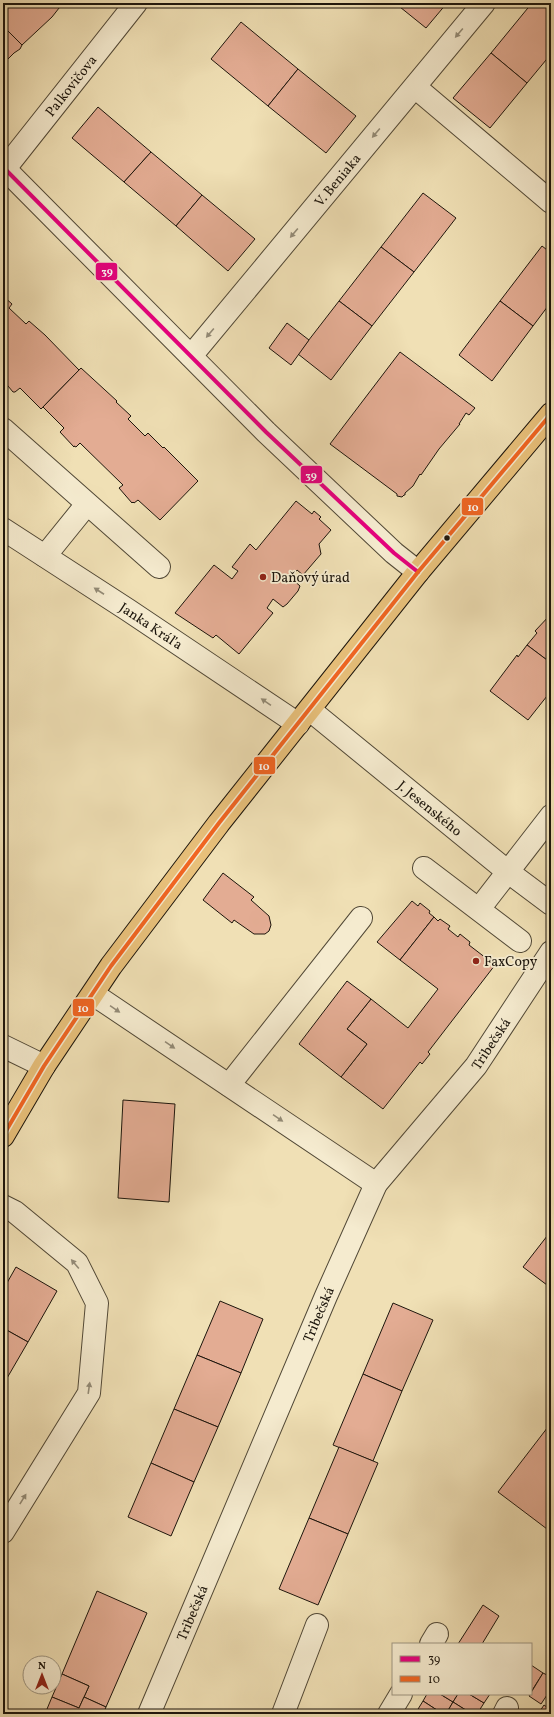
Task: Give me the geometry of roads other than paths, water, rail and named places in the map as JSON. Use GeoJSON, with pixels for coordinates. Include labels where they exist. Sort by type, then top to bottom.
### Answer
{"type":"FeatureCollection","features":[{"type":"Feature","properties":{"kind":"main road"},"geometry":{"type":"LineString","coordinates":[[3,1136],[44,1066],[111,966],[219,823],[418,572],[551,414]]}},
{"type":"Feature","properties":{"kind":"street","name":"Palkovičova"},"geometry":{"type":"LineString","coordinates":[[4,170],[136,3]]}},
{"type":"Feature","properties":{"kind":"street","name":"V. Beniaka"},"geometry":{"type":"LineString","coordinates":[[191,356],[484,3]]}},
{"type":"Feature","properties":{"kind":"street"},"geometry":{"type":"LineString","coordinates":[[414,87],[551,202]]}},
{"type":"Feature","properties":{"kind":"street"},"geometry":{"type":"LineString","coordinates":[[4,170],[266,432],[394,553],[418,572]]}},
{"type":"Feature","properties":{"kind":"street"},"geometry":{"type":"LineString","coordinates":[[3,429],[159,568]]}},
{"type":"Feature","properties":{"kind":"street"},"geometry":{"type":"LineString","coordinates":[[45,556],[87,504]]}},
{"type":"Feature","properties":{"kind":"street","name":"Janka Kráľa"},"geometry":{"type":"LineString","coordinates":[[3,529],[304,717]]}},
{"type":"Feature","properties":{"kind":"street","name":"J. Jesenského"},"geometry":{"type":"LineString","coordinates":[[304,717],[551,904]]}},
{"type":"Feature","properties":{"kind":"street"},"geometry":{"type":"LineString","coordinates":[[479,908],[551,816]]}},
{"type":"Feature","properties":{"kind":"street"},"geometry":{"type":"LineString","coordinates":[[424,868],[479,908],[520,941]]}},
{"type":"Feature","properties":{"kind":"street"},"geometry":{"type":"LineString","coordinates":[[229,1085],[362,918]]}},
{"type":"Feature","properties":{"kind":"street","name":"Tribečská"},"geometry":{"type":"LineString","coordinates":[[150,1714],[326,1296],[376,1184],[476,1066],[551,952]]}},
{"type":"Feature","properties":{"kind":"street"},"geometry":{"type":"LineString","coordinates":[[93,994],[376,1184]]}},
{"type":"Feature","properties":{"kind":"street"},"geometry":{"type":"LineString","coordinates":[[3,1046],[44,1066]]}},
{"type":"Feature","properties":{"kind":"street"},"geometry":{"type":"LineString","coordinates":[[3,1206],[15,1212],[77,1263],[97,1303],[89,1393],[3,1532]]}},
{"type":"Feature","properties":{"kind":"street"},"geometry":{"type":"LineString","coordinates":[[283,1714],[317,1624]]}},
{"type":"Feature","properties":{"kind":"street"},"geometry":{"type":"LineString","coordinates":[[389,1714],[400,1695]]}},
{"type":"Feature","properties":{"kind":"place","name":"Daňový úrad"},"geometry":{"type":"Point","coordinates":[263,577]}},
{"type":"Feature","properties":{"kind":"place","name":"FaxCopy"},"geometry":{"type":"Point","coordinates":[476,961]}}]}
